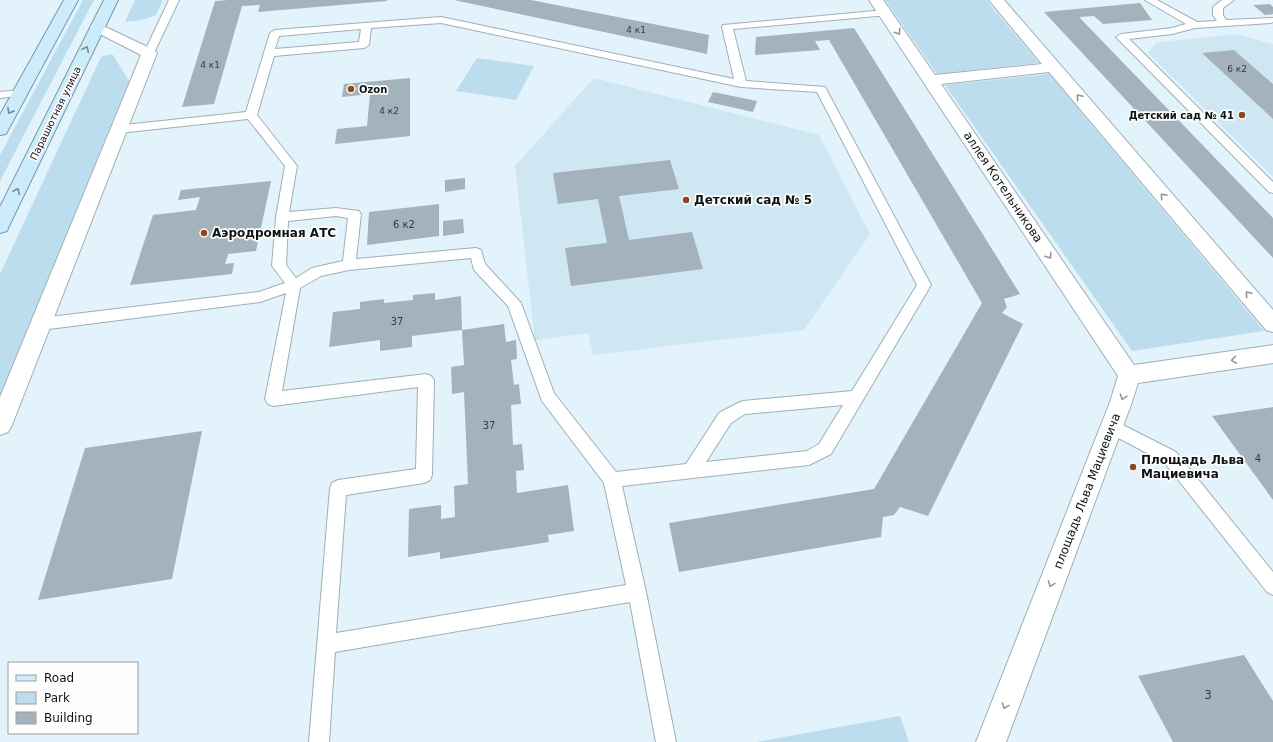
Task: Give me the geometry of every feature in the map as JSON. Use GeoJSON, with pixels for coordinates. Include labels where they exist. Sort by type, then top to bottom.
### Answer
{"type":"FeatureCollection","features":[{"type":"Feature","properties":{"kind":"main road"},"geometry":{"type":"LineString","coordinates":[[0,130],[71,0]]}},
{"type":"Feature","properties":{"kind":"main road","name":"Парашютная улица"},"geometry":{"type":"LineString","coordinates":[[0,226],[111,0]]}},
{"type":"Feature","properties":{"kind":"street"},"geometry":{"type":"LineString","coordinates":[[996,0],[1273,324]]}},
{"type":"Feature","properties":{"kind":"street","name":"аллея Котельникова"},"geometry":{"type":"LineString","coordinates":[[880,6],[1129,375]]}},
{"type":"Feature","properties":{"kind":"street"},"geometry":{"type":"LineString","coordinates":[[0,425],[150,53],[97,27]]}},
{"type":"Feature","properties":{"kind":"street"},"geometry":{"type":"LineString","coordinates":[[930,80],[1053,67]]}},
{"type":"Feature","properties":{"kind":"street"},"geometry":{"type":"LineString","coordinates":[[1129,375],[1273,354]]}},
{"type":"Feature","properties":{"kind":"street","name":"площадь Льва Мациевича"},"geometry":{"type":"LineString","coordinates":[[991,742],[1111,426],[1122,402],[1129,375]]}},
{"type":"Feature","properties":{"kind":"lane"},"geometry":{"type":"LineString","coordinates":[[150,53],[174,0]]}},
{"type":"Feature","properties":{"kind":"lane"},"geometry":{"type":"LineString","coordinates":[[1150,0],[1195,25]]}},
{"type":"Feature","properties":{"kind":"lane"},"geometry":{"type":"LineString","coordinates":[[1223,23],[1218,15],[1218,7],[1229,0]]}},
{"type":"Feature","properties":{"kind":"lane"},"geometry":{"type":"LineString","coordinates":[[740,84],[727,27],[880,6]]}},
{"type":"Feature","properties":{"kind":"lane"},"geometry":{"type":"LineString","coordinates":[[251,115],[275,33],[441,20],[740,84],[821,89],[924,285],[825,449],[809,458],[612,480]]}},
{"type":"Feature","properties":{"kind":"lane"},"geometry":{"type":"LineString","coordinates":[[1271,20],[1195,25],[1172,31],[1121,37],[1273,189]]}},
{"type":"Feature","properties":{"kind":"lane"},"geometry":{"type":"LineString","coordinates":[[269,53],[364,45],[367,25]]}},
{"type":"Feature","properties":{"kind":"lane"},"geometry":{"type":"LineString","coordinates":[[0,95],[20,93]]}},
{"type":"Feature","properties":{"kind":"lane"},"geometry":{"type":"LineString","coordinates":[[119,128],[251,115]]}},
{"type":"Feature","properties":{"kind":"lane"},"geometry":{"type":"LineString","coordinates":[[251,115],[291,166],[282,217],[279,266],[294,285],[273,399],[426,380],[424,475],[338,488],[319,742]]}},
{"type":"Feature","properties":{"kind":"lane"},"geometry":{"type":"LineString","coordinates":[[282,217],[336,212],[355,214],[349,265]]}},
{"type":"Feature","properties":{"kind":"lane"},"geometry":{"type":"LineString","coordinates":[[41,324],[260,297],[294,285],[317,272],[349,265],[476,253],[479,266],[514,303],[547,396],[612,480],[637,592],[666,742]]}},
{"type":"Feature","properties":{"kind":"lane"},"geometry":{"type":"LineString","coordinates":[[690,471],[725,418],[743,408],[857,397]]}},
{"type":"Feature","properties":{"kind":"lane"},"geometry":{"type":"LineString","coordinates":[[1111,426],[1170,457],[1273,586]]}},
{"type":"Feature","properties":{"kind":"lane"},"geometry":{"type":"LineString","coordinates":[[326,644],[637,592]]}},
{"type":"Feature","properties":{"kind":"shaded area","name":"Детский сад № 41"},"geometry":{"type":"Polygon","coordinates":[[[1235,34],[1273,44],[1273,177],[1148,53],[1156,43],[1235,34]]]}},
{"type":"Feature","properties":{"kind":"shaded area","name":"Детский сад № 5"},"geometry":{"type":"Polygon","coordinates":[[[594,78],[819,135],[870,234],[804,330],[593,355],[588,333],[535,340],[515,166],[594,78]]]}},
{"type":"Feature","properties":{"kind":"green space"},"geometry":{"type":"Polygon","coordinates":[[[83,0],[94,0],[0,181],[0,155],[83,0]]]}},
{"type":"Feature","properties":{"kind":"green space"},"geometry":{"type":"Polygon","coordinates":[[[135,0],[163,0],[156,15],[142,20],[125,22],[135,0]]]}},
{"type":"Feature","properties":{"kind":"green space"},"geometry":{"type":"Polygon","coordinates":[[[885,0],[986,0],[1039,63],[937,74],[885,0]]]}},
{"type":"Feature","properties":{"kind":"green space"},"geometry":{"type":"Polygon","coordinates":[[[111,54],[129,81],[0,397],[0,274],[101,57],[111,54]]]}},
{"type":"Feature","properties":{"kind":"green space"},"geometry":{"type":"Polygon","coordinates":[[[477,58],[534,66],[516,100],[456,91],[477,58]]]}},
{"type":"Feature","properties":{"kind":"green space"},"geometry":{"type":"Polygon","coordinates":[[[1049,74],[1264,331],[1132,351],[945,85],[1049,74]]]}},
{"type":"Feature","properties":{"kind":"green space"},"geometry":{"type":"Polygon","coordinates":[[[900,716],[909,742],[757,742],[900,716]]]}},
{"type":"Feature","properties":{"kind":"building"},"geometry":{"type":"Polygon","coordinates":[[[454,0],[531,0],[709,35],[707,54],[454,0]]]}},
{"type":"Feature","properties":{"kind":"building"},"geometry":{"type":"Polygon","coordinates":[[[215,1],[387,1],[258,12],[260,5],[242,6],[214,104],[182,107],[215,1]]]}},
{"type":"Feature","properties":{"kind":"building"},"geometry":{"type":"Polygon","coordinates":[[[1140,3],[1152,20],[1103,24],[1094,16],[1079,17],[1273,218],[1273,258],[1044,12],[1140,3]]]}},
{"type":"Feature","properties":{"kind":"building"},"geometry":{"type":"Polygon","coordinates":[[[1270,4],[1273,7],[1273,14],[1265,15],[1253,5],[1270,4]]]}},
{"type":"Feature","properties":{"kind":"building"},"geometry":{"type":"Polygon","coordinates":[[[854,28],[1020,294],[1004,299],[1007,307],[1002,313],[1023,324],[928,516],[900,507],[894,515],[883,517],[881,537],[679,572],[669,523],[874,489],[982,303],[829,40],[815,41],[820,50],[755,55],[756,37],[854,28]]]}},
{"type":"Feature","properties":{"kind":"building"},"geometry":{"type":"Polygon","coordinates":[[[1234,50],[1273,84],[1273,119],[1202,53],[1234,50]]]}},
{"type":"Feature","properties":{"kind":"building"},"geometry":{"type":"Polygon","coordinates":[[[410,78],[410,136],[335,144],[337,129],[367,126],[370,94],[342,97],[344,84],[410,78]]]}},
{"type":"Feature","properties":{"kind":"building"},"geometry":{"type":"Polygon","coordinates":[[[713,92],[757,101],[753,112],[708,102],[713,92]]]}},
{"type":"Feature","properties":{"kind":"building"},"geometry":{"type":"Polygon","coordinates":[[[670,160],[679,189],[619,196],[629,240],[692,232],[703,269],[571,286],[565,248],[607,243],[598,199],[558,204],[553,173],[670,160]]]}},
{"type":"Feature","properties":{"kind":"building"},"geometry":{"type":"Polygon","coordinates":[[[465,178],[465,189],[445,192],[445,180],[465,178]]]}},
{"type":"Feature","properties":{"kind":"building","name":"Аэродромная АТС"},"geometry":{"type":"Polygon","coordinates":[[[271,181],[256,251],[228,254],[225,264],[234,263],[232,274],[130,285],[153,215],[196,210],[200,197],[178,200],[181,190],[271,181]]]}},
{"type":"Feature","properties":{"kind":"building"},"geometry":{"type":"Polygon","coordinates":[[[439,204],[439,236],[367,245],[369,212],[439,204]]]}},
{"type":"Feature","properties":{"kind":"building"},"geometry":{"type":"Polygon","coordinates":[[[463,219],[464,233],[443,236],[443,221],[463,219]]]}},
{"type":"Feature","properties":{"kind":"building"},"geometry":{"type":"Polygon","coordinates":[[[435,293],[435,300],[461,296],[462,330],[412,336],[412,347],[380,351],[380,340],[329,347],[333,312],[360,309],[360,302],[384,299],[384,303],[413,300],[413,295],[435,293]]]}},
{"type":"Feature","properties":{"kind":"building"},"geometry":{"type":"Polygon","coordinates":[[[504,324],[506,342],[516,340],[517,359],[511,360],[514,385],[519,384],[521,404],[511,405],[513,445],[522,444],[524,470],[516,471],[517,493],[568,485],[574,531],[548,535],[549,542],[440,559],[440,552],[408,557],[409,509],[441,505],[441,519],[455,517],[454,486],[468,484],[464,392],[452,394],[451,367],[464,365],[462,330],[504,324]]]}},
{"type":"Feature","properties":{"kind":"building"},"geometry":{"type":"Polygon","coordinates":[[[1273,407],[1273,500],[1212,416],[1273,407]]]}},
{"type":"Feature","properties":{"kind":"building"},"geometry":{"type":"Polygon","coordinates":[[[202,431],[172,579],[38,600],[85,448],[202,431]]]}},
{"type":"Feature","properties":{"kind":"building"},"geometry":{"type":"Polygon","coordinates":[[[1244,655],[1273,701],[1273,742],[1173,742],[1138,676],[1244,655]]]}},
{"type":"Feature","properties":{"kind":"place","name":"Ozon"},"geometry":{"type":"Point","coordinates":[351,89]}},
{"type":"Feature","properties":{"kind":"place","name":"Детский сад № 41"},"geometry":{"type":"Point","coordinates":[1242,115]}},
{"type":"Feature","properties":{"kind":"place","name":"Детский сад № 5"},"geometry":{"type":"Point","coordinates":[686,200]}},
{"type":"Feature","properties":{"kind":"place","name":"Аэродромная АТС"},"geometry":{"type":"Point","coordinates":[204,233]}},
{"type":"Feature","properties":{"kind":"place","name":"Площадь Льва Мациевича"},"geometry":{"type":"Point","coordinates":[1133,467]}}]}
